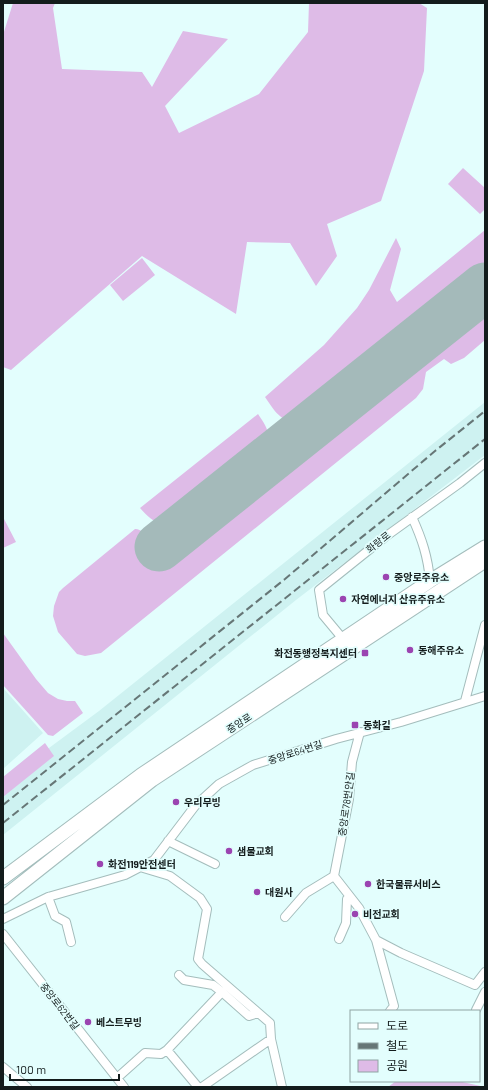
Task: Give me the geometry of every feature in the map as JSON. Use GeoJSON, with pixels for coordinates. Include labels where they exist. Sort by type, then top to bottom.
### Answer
{"type":"FeatureCollection","features":[{"type":"Feature","properties":{"kind":"main road","name":"중앙로"},"geometry":{"type":"LineString","coordinates":[[3,878],[141,775],[430,581],[485,547]]}},
{"type":"Feature","properties":{"kind":"main road","name":"중앙로"},"geometry":{"type":"LineString","coordinates":[[3,898],[152,780],[485,561]]}},
{"type":"Feature","properties":{"kind":"main road"},"geometry":{"type":"LineString","coordinates":[[469,572],[485,572]]}},
{"type":"Feature","properties":{"kind":"street","name":"화랑로"},"geometry":{"type":"LineString","coordinates":[[343,639],[323,615],[319,590],[385,537],[460,483],[485,463]]}},
{"type":"Feature","properties":{"kind":"street"},"geometry":{"type":"LineString","coordinates":[[412,517],[421,537],[428,562],[430,581]]}},
{"type":"Feature","properties":{"kind":"street"},"geometry":{"type":"LineString","coordinates":[[464,701],[485,625]]}},
{"type":"Feature","properties":{"kind":"street","name":"중앙로64번길"},"geometry":{"type":"LineString","coordinates":[[3,919],[48,897],[117,877],[154,860],[195,806],[219,784],[254,765],[360,732],[401,722],[464,701],[485,696]]}},
{"type":"Feature","properties":{"kind":"street","name":"중앙로78번안길"},"geometry":{"type":"LineString","coordinates":[[334,876],[349,799],[352,762],[360,732]]}},
{"type":"Feature","properties":{"kind":"street"},"geometry":{"type":"LineString","coordinates":[[168,841],[215,864]]}},
{"type":"Feature","properties":{"kind":"street"},"geometry":{"type":"LineString","coordinates":[[140,867],[170,876],[200,898],[207,909],[198,959],[270,1023],[271,1039],[282,1087]]}},
{"type":"Feature","properties":{"kind":"street"},"geometry":{"type":"LineString","coordinates":[[285,917],[306,893],[334,876],[359,908],[376,940],[394,1009]]}},
{"type":"Feature","properties":{"kind":"street"},"geometry":{"type":"LineString","coordinates":[[48,897],[55,916],[66,922],[71,942]]}},
{"type":"Feature","properties":{"kind":"street"},"geometry":{"type":"LineString","coordinates":[[339,939],[346,923],[348,899],[350,897]]}},
{"type":"Feature","properties":{"kind":"street","name":"중앙로62번길"},"geometry":{"type":"LineString","coordinates":[[3,934],[124,1087]]}},
{"type":"Feature","properties":{"kind":"street"},"geometry":{"type":"LineString","coordinates":[[376,940],[401,954],[475,984],[485,992],[476,1010]]}},
{"type":"Feature","properties":{"kind":"street"},"geometry":{"type":"LineString","coordinates":[[475,984],[485,972]]}},
{"type":"Feature","properties":{"kind":"street"},"geometry":{"type":"LineString","coordinates":[[178,975],[184,980],[213,985],[249,1016],[258,1013]]}},
{"type":"Feature","properties":{"kind":"street"},"geometry":{"type":"LineString","coordinates":[[117,1078],[145,1052],[161,1054],[167,1050],[222,992]]}},
{"type":"Feature","properties":{"kind":"street"},"geometry":{"type":"LineString","coordinates":[[202,1087],[271,1039]]}},
{"type":"Feature","properties":{"kind":"street"},"geometry":{"type":"LineString","coordinates":[[167,1050],[198,1087]]}},
{"type":"Feature","properties":{"kind":"street"},"geometry":{"type":"LineString","coordinates":[[3,1067],[27,1087]]}},
{"type":"Feature","properties":{"kind":"shaded area"},"geometry":{"type":"Polygon","coordinates":[[[485,402],[485,455],[296,600],[3,835],[3,782],[99,711],[485,402]]]}},
{"type":"Feature","properties":{"kind":"shaded area"},"geometry":{"type":"Polygon","coordinates":[[[3,688],[43,733],[3,769],[3,688]]]}},
{"type":"Feature","properties":{"kind":"green space"},"geometry":{"type":"Polygon","coordinates":[[[13,3],[55,3],[53,8],[62,69],[142,72],[152,87],[183,31],[228,39],[165,106],[179,133],[259,94],[308,32],[309,3],[419,3],[427,8],[424,71],[381,201],[327,224],[337,256],[316,286],[290,243],[247,242],[236,314],[142,256],[11,370],[3,367],[3,35],[13,3]]]}},
{"type":"Feature","properties":{"kind":"green space"},"geometry":{"type":"Polygon","coordinates":[[[463,168],[485,188],[485,209],[480,214],[448,184],[463,168]]]}},
{"type":"Feature","properties":{"kind":"green space"},"geometry":{"type":"Polygon","coordinates":[[[485,230],[485,271],[301,418],[295,420],[284,419],[276,412],[265,397],[324,345],[357,308],[369,290],[396,238],[401,249],[390,290],[397,302],[485,230]]]}},
{"type":"Feature","properties":{"kind":"green space"},"geometry":{"type":"Polygon","coordinates":[[[142,258],[155,275],[123,301],[110,285],[142,258]]]}},
{"type":"Feature","properties":{"kind":"green space"},"geometry":{"type":"Polygon","coordinates":[[[485,298],[485,340],[464,358],[451,364],[444,359],[426,372],[423,389],[416,398],[101,653],[85,656],[77,654],[58,632],[53,616],[54,606],[59,592],[135,529],[143,532],[162,558],[485,298]]]}},
{"type":"Feature","properties":{"kind":"green space"},"geometry":{"type":"Polygon","coordinates":[[[258,414],[266,427],[268,435],[267,444],[264,449],[171,522],[157,522],[150,518],[140,508],[258,414]]]}},
{"type":"Feature","properties":{"kind":"green space"},"geometry":{"type":"Polygon","coordinates":[[[3,517],[16,542],[3,548],[3,517]]]}},
{"type":"Feature","properties":{"kind":"green space"},"geometry":{"type":"Polygon","coordinates":[[[3,633],[48,693],[58,699],[75,701],[83,713],[53,736],[48,735],[3,685],[3,633]]]}},
{"type":"Feature","properties":{"kind":"green space"},"geometry":{"type":"Polygon","coordinates":[[[45,743],[54,756],[3,797],[3,777],[45,743]]]}},
{"type":"Feature","properties":{"kind":"green space"},"geometry":{"type":"Polygon","coordinates":[[[395,1082],[462,1082],[485,1087],[388,1087],[395,1082]]]}},
{"type":"Feature","properties":{"kind":"runway"},"geometry":{"type":"LineString","coordinates":[[159,547],[485,287]]}},
{"type":"Feature","properties":{"kind":"railway"},"geometry":{"type":"LineString","coordinates":[[3,805],[285,579],[435,451],[485,411]]}},
{"type":"Feature","properties":{"kind":"railway"},"geometry":{"type":"LineString","coordinates":[[3,823],[485,439]]}},
{"type":"Feature","properties":{"kind":"place","name":"중앙로주유소"},"geometry":{"type":"Point","coordinates":[386,577]}},
{"type":"Feature","properties":{"kind":"place","name":"자연에너지 산유주유소"},"geometry":{"type":"Point","coordinates":[343,599]}},
{"type":"Feature","properties":{"kind":"place","name":"동해주유소"},"geometry":{"type":"Point","coordinates":[410,650]}},
{"type":"Feature","properties":{"kind":"place","name":"화전동행정복지센터"},"geometry":{"type":"Point","coordinates":[365,653]}},
{"type":"Feature","properties":{"kind":"place","name":"동화길"},"geometry":{"type":"Point","coordinates":[355,725]}},
{"type":"Feature","properties":{"kind":"place","name":"우리무빙"},"geometry":{"type":"Point","coordinates":[176,802]}},
{"type":"Feature","properties":{"kind":"place","name":"샘물교회"},"geometry":{"type":"Point","coordinates":[229,851]}},
{"type":"Feature","properties":{"kind":"place","name":"화전119안전센터"},"geometry":{"type":"Point","coordinates":[100,864]}},
{"type":"Feature","properties":{"kind":"place","name":"한국물류서비스"},"geometry":{"type":"Point","coordinates":[368,884]}},
{"type":"Feature","properties":{"kind":"place","name":"대원사"},"geometry":{"type":"Point","coordinates":[257,892]}},
{"type":"Feature","properties":{"kind":"place","name":"비전교회"},"geometry":{"type":"Point","coordinates":[355,914]}},
{"type":"Feature","properties":{"kind":"place","name":"베스트무빙"},"geometry":{"type":"Point","coordinates":[88,1022]}}]}
